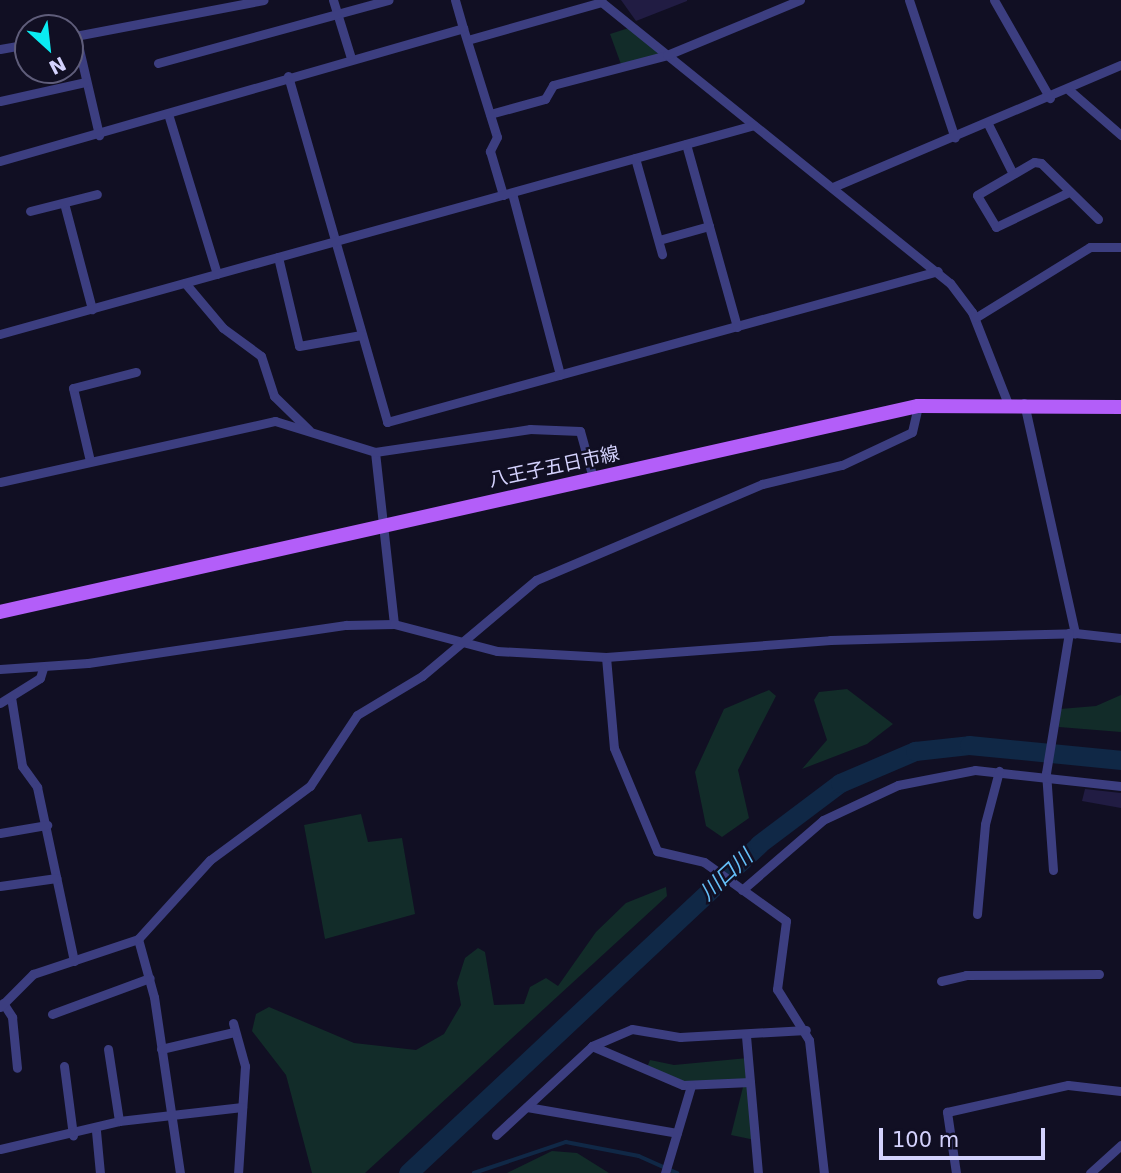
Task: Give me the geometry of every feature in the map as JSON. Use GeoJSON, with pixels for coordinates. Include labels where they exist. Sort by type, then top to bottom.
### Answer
{"type":"FeatureCollection","features":[{"type":"Feature","properties":{"kind":"main road","name":"八王子五日市線"},"geometry":{"type":"LineString","coordinates":[[0,611],[918,407],[1024,403],[1121,407]]}},
{"type":"Feature","properties":{"kind":"street"},"geometry":{"type":"LineString","coordinates":[[84,34],[264,0]]}},
{"type":"Feature","properties":{"kind":"street"},"geometry":{"type":"LineString","coordinates":[[333,0],[351,58]]}},
{"type":"Feature","properties":{"kind":"street"},"geometry":{"type":"LineString","coordinates":[[158,63],[389,0]]}},
{"type":"Feature","properties":{"kind":"street"},"geometry":{"type":"LineString","coordinates":[[455,0],[463,28],[471,39],[497,137],[490,151],[507,194],[560,375]]}},
{"type":"Feature","properties":{"kind":"street"},"geometry":{"type":"LineString","coordinates":[[490,114],[545,99],[553,85],[667,55],[800,0]]}},
{"type":"Feature","properties":{"kind":"street"},"geometry":{"type":"LineString","coordinates":[[909,0],[955,138]]}},
{"type":"Feature","properties":{"kind":"street"},"geometry":{"type":"LineString","coordinates":[[994,0],[1050,98]]}},
{"type":"Feature","properties":{"kind":"street"},"geometry":{"type":"LineString","coordinates":[[471,39],[601,1],[938,271],[975,318],[1008,404]]}},
{"type":"Feature","properties":{"kind":"street"},"geometry":{"type":"LineString","coordinates":[[216,274],[169,117],[172,108],[463,28]]}},
{"type":"Feature","properties":{"kind":"street"},"geometry":{"type":"LineString","coordinates":[[833,187],[1069,90],[1121,65]]}},
{"type":"Feature","properties":{"kind":"street"},"geometry":{"type":"LineString","coordinates":[[84,75],[99,135]]}},
{"type":"Feature","properties":{"kind":"street"},"geometry":{"type":"LineString","coordinates":[[288,76],[387,422],[938,271]]}},
{"type":"Feature","properties":{"kind":"street"},"geometry":{"type":"LineString","coordinates":[[0,101],[86,82]]}},
{"type":"Feature","properties":{"kind":"street"},"geometry":{"type":"LineString","coordinates":[[1069,90],[1121,135]]}},
{"type":"Feature","properties":{"kind":"street"},"geometry":{"type":"LineString","coordinates":[[0,161],[169,117]]}},
{"type":"Feature","properties":{"kind":"street"},"geometry":{"type":"LineString","coordinates":[[988,124],[1012,172]]}},
{"type":"Feature","properties":{"kind":"street"},"geometry":{"type":"LineString","coordinates":[[0,334],[754,125]]}},
{"type":"Feature","properties":{"kind":"street"},"geometry":{"type":"LineString","coordinates":[[686,144],[737,327]]}},
{"type":"Feature","properties":{"kind":"street"},"geometry":{"type":"LineString","coordinates":[[635,159],[662,254]]}},
{"type":"Feature","properties":{"kind":"street"},"geometry":{"type":"LineString","coordinates":[[1069,192],[996,227],[978,190],[1012,172],[1041,163],[1098,219]]}},
{"type":"Feature","properties":{"kind":"street"},"geometry":{"type":"LineString","coordinates":[[30,211],[97,194]]}},
{"type":"Feature","properties":{"kind":"street"},"geometry":{"type":"LineString","coordinates":[[64,203],[92,309]]}},
{"type":"Feature","properties":{"kind":"street"},"geometry":{"type":"LineString","coordinates":[[659,240],[709,226]]}},
{"type":"Feature","properties":{"kind":"street"},"geometry":{"type":"LineString","coordinates":[[975,318],[1090,247],[1121,247]]}},
{"type":"Feature","properties":{"kind":"street"},"geometry":{"type":"LineString","coordinates":[[278,257],[299,346],[361,335]]}},
{"type":"Feature","properties":{"kind":"street"},"geometry":{"type":"LineString","coordinates":[[185,283],[223,328],[261,356],[274,396],[309,430]]}},
{"type":"Feature","properties":{"kind":"street"},"geometry":{"type":"LineString","coordinates":[[90,461],[74,388],[136,372]]}},
{"type":"Feature","properties":{"kind":"street"},"geometry":{"type":"LineString","coordinates":[[1024,403],[1072,633],[1051,732],[1046,775],[1053,870]]}},
{"type":"Feature","properties":{"kind":"street"},"geometry":{"type":"LineString","coordinates":[[17,1068],[12,1017],[2,1005],[33,974],[138,939],[210,860],[310,786],[358,715],[422,676],[455,644],[536,580],[579,558],[762,484],[842,465],[912,432],[918,407]]}},
{"type":"Feature","properties":{"kind":"street"},"geometry":{"type":"LineString","coordinates":[[0,482],[275,421],[375,452],[514,430],[580,431],[593,478]]}},
{"type":"Feature","properties":{"kind":"street"},"geometry":{"type":"LineString","coordinates":[[375,452],[387,523],[394,624]]}},
{"type":"Feature","properties":{"kind":"street"},"geometry":{"type":"LineString","coordinates":[[0,668],[43,668],[346,625],[394,624],[455,644],[606,657],[817,641],[1072,633],[1121,638]]}},
{"type":"Feature","properties":{"kind":"street"},"geometry":{"type":"LineString","coordinates":[[606,657],[614,748],[657,851],[708,864],[786,922],[777,989],[806,1030],[824,1173]]}},
{"type":"Feature","properties":{"kind":"street"},"geometry":{"type":"LineString","coordinates":[[0,703],[40,678],[43,668]]}},
{"type":"Feature","properties":{"kind":"street"},"geometry":{"type":"LineString","coordinates":[[11,697],[22,766],[37,787],[74,961]]}},
{"type":"Feature","properties":{"kind":"street"},"geometry":{"type":"LineString","coordinates":[[740,889],[806,832],[862,798],[925,778],[999,771],[1121,786]]}},
{"type":"Feature","properties":{"kind":"street"},"geometry":{"type":"LineString","coordinates":[[977,914],[985,824],[999,771]]}},
{"type":"Feature","properties":{"kind":"street"},"geometry":{"type":"LineString","coordinates":[[0,832],[47,825]]}},
{"type":"Feature","properties":{"kind":"street"},"geometry":{"type":"LineString","coordinates":[[0,887],[56,878]]}},
{"type":"Feature","properties":{"kind":"street"},"geometry":{"type":"LineString","coordinates":[[138,939],[150,978],[180,1173]]}},
{"type":"Feature","properties":{"kind":"street"},"geometry":{"type":"LineString","coordinates":[[941,981],[1002,973],[1100,974]]}},
{"type":"Feature","properties":{"kind":"street"},"geometry":{"type":"LineString","coordinates":[[52,1014],[150,978]]}},
{"type":"Feature","properties":{"kind":"street"},"geometry":{"type":"LineString","coordinates":[[161,1049],[233,1028],[244,1049],[238,1173]]}},
{"type":"Feature","properties":{"kind":"street"},"geometry":{"type":"LineString","coordinates":[[496,1135],[592,1046],[632,1029],[680,1037],[746,1036],[806,1030]]}},
{"type":"Feature","properties":{"kind":"street"},"geometry":{"type":"LineString","coordinates":[[746,1036],[758,1173]]}},
{"type":"Feature","properties":{"kind":"street"},"geometry":{"type":"LineString","coordinates":[[592,1046],[691,1086],[750,1082]]}},
{"type":"Feature","properties":{"kind":"street"},"geometry":{"type":"LineString","coordinates":[[108,1049],[119,1121]]}},
{"type":"Feature","properties":{"kind":"street"},"geometry":{"type":"LineString","coordinates":[[64,1066],[74,1135]]}},
{"type":"Feature","properties":{"kind":"street"},"geometry":{"type":"LineString","coordinates":[[956,1173],[947,1112],[1068,1085],[1121,1091]]}},
{"type":"Feature","properties":{"kind":"street"},"geometry":{"type":"LineString","coordinates":[[666,1170],[691,1086]]}},
{"type":"Feature","properties":{"kind":"street"},"geometry":{"type":"LineString","coordinates":[[0,1149],[96,1131],[119,1121],[170,1112],[242,1107]]}},
{"type":"Feature","properties":{"kind":"street"},"geometry":{"type":"LineString","coordinates":[[527,1107],[677,1133]]}},
{"type":"Feature","properties":{"kind":"street"},"geometry":{"type":"LineString","coordinates":[[96,1131],[100,1173]]}},
{"type":"Feature","properties":{"kind":"street"},"geometry":{"type":"LineString","coordinates":[[1090,1173],[1121,1145]]}},
{"type":"Feature","properties":{"kind":"green space"},"geometry":{"type":"Polygon","coordinates":[[[632,27],[667,55],[622,67],[610,34],[632,27]]]}},
{"type":"Feature","properties":{"kind":"green space"},"geometry":{"type":"Polygon","coordinates":[[[847,689],[893,724],[867,744],[802,769],[827,740],[814,700],[819,692],[847,689]]]}},
{"type":"Feature","properties":{"kind":"green space"},"geometry":{"type":"Polygon","coordinates":[[[769,690],[776,696],[738,770],[749,818],[722,837],[706,826],[695,772],[724,709],[769,690]]]}},
{"type":"Feature","properties":{"kind":"green space"},"geometry":{"type":"Polygon","coordinates":[[[1121,695],[1121,732],[1059,727],[1060,709],[1096,706],[1121,695]]]}},
{"type":"Feature","properties":{"kind":"green space"},"geometry":{"type":"Polygon","coordinates":[[[361,814],[368,842],[402,838],[415,914],[325,939],[304,825],[361,814]]]}},
{"type":"Feature","properties":{"kind":"green space"},"geometry":{"type":"Polygon","coordinates":[[[666,887],[667,896],[365,1173],[312,1173],[286,1075],[252,1031],[256,1014],[269,1007],[354,1043],[416,1050],[444,1034],[461,1005],[457,983],[465,958],[478,948],[485,952],[494,1005],[524,1004],[530,987],[546,978],[558,986],[596,932],[626,903],[666,887]]]}},
{"type":"Feature","properties":{"kind":"green space"},"geometry":{"type":"Polygon","coordinates":[[[748,1058],[755,1140],[731,1135],[744,1083],[691,1086],[646,1070],[650,1060],[674,1065],[748,1058]]]}},
{"type":"Feature","properties":{"kind":"green space"},"geometry":{"type":"Polygon","coordinates":[[[552,1151],[577,1153],[609,1173],[507,1173],[552,1151]]]}},
{"type":"Feature","properties":{"kind":"building"},"geometry":{"type":"Polygon","coordinates":[[[621,0],[687,0],[687,1],[636,21],[621,0]]]}},
{"type":"Feature","properties":{"kind":"building"},"geometry":{"type":"Polygon","coordinates":[[[1085,789],[1121,793],[1121,808],[1082,801],[1085,789]]]}},
{"type":"Feature","properties":{"kind":"waterway","name":"川口川"},"geometry":{"type":"LineString","coordinates":[[408,1173],[759,844],[840,783],[915,751],[969,745],[1121,760]]}},
{"type":"Feature","properties":{"kind":"waterway"},"geometry":{"type":"LineString","coordinates":[[474,1173],[566,1142],[639,1156],[677,1173]]}}]}
